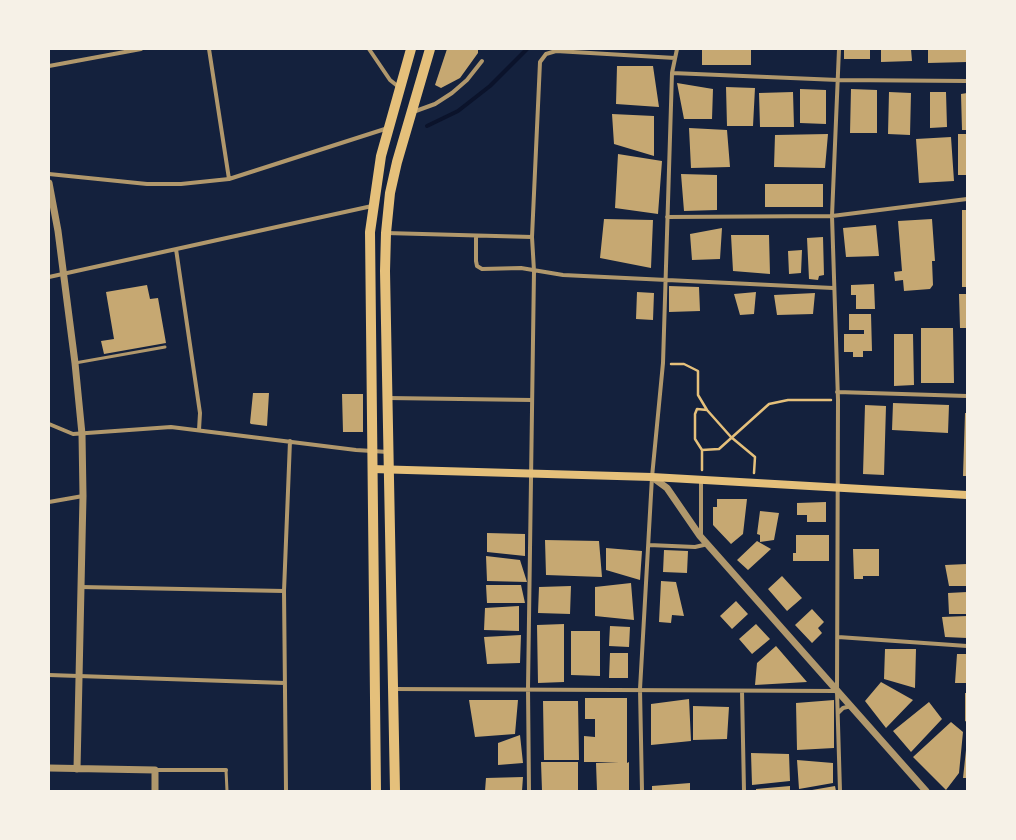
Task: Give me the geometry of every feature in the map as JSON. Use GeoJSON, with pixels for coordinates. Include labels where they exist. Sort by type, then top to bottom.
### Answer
{"type":"FeatureCollection","features":[{"type":"Feature","properties":{"kind":"main road"},"geometry":{"type":"LineString","coordinates":[[376,791],[369,248],[372,206],[379,162],[411,49]]}},
{"type":"Feature","properties":{"kind":"main road"},"geometry":{"type":"LineString","coordinates":[[395,791],[388,470],[386,233],[393,181],[430,49]]}},
{"type":"Feature","properties":{"kind":"main road"},"geometry":{"type":"LineString","coordinates":[[372,469],[652,477],[967,495]]}},
{"type":"Feature","properties":{"kind":"street"},"geometry":{"type":"LineString","coordinates":[[49,66],[141,49]]}},
{"type":"Feature","properties":{"kind":"street"},"geometry":{"type":"LineString","coordinates":[[209,49],[229,180]]}},
{"type":"Feature","properties":{"kind":"street"},"geometry":{"type":"LineString","coordinates":[[370,49],[390,80],[400,88]]}},
{"type":"Feature","properties":{"kind":"street"},"geometry":{"type":"LineString","coordinates":[[642,791],[640,689],[652,477],[663,363],[672,73],[677,49]]}},
{"type":"Feature","properties":{"kind":"street"},"geometry":{"type":"LineString","coordinates":[[839,49],[832,216],[833,288],[838,400],[838,713],[840,791]]}},
{"type":"Feature","properties":{"kind":"street"},"geometry":{"type":"LineString","coordinates":[[529,791],[528,688],[534,271],[532,236],[540,62],[546,54],[556,51],[675,58]]}},
{"type":"Feature","properties":{"kind":"street"},"geometry":{"type":"LineString","coordinates":[[412,112],[435,104],[452,93],[467,80],[482,61]]}},
{"type":"Feature","properties":{"kind":"street"},"geometry":{"type":"LineString","coordinates":[[672,73],[838,80],[967,81]]}},
{"type":"Feature","properties":{"kind":"street"},"geometry":{"type":"LineString","coordinates":[[49,174],[147,184],[181,184],[229,180],[388,128]]}},
{"type":"Feature","properties":{"kind":"street"},"geometry":{"type":"LineString","coordinates":[[49,183],[75,363],[82,434],[83,496],[77,769]]}},
{"type":"Feature","properties":{"kind":"street"},"geometry":{"type":"LineString","coordinates":[[667,218],[832,216],[967,199]]}},
{"type":"Feature","properties":{"kind":"street"},"geometry":{"type":"LineString","coordinates":[[49,277],[372,206]]}},
{"type":"Feature","properties":{"kind":"street"},"geometry":{"type":"LineString","coordinates":[[386,233],[476,237],[532,236]]}},
{"type":"Feature","properties":{"kind":"street"},"geometry":{"type":"LineString","coordinates":[[476,237],[477,266],[482,269],[521,268],[563,275],[833,288]]}},
{"type":"Feature","properties":{"kind":"street"},"geometry":{"type":"LineString","coordinates":[[176,249],[200,413],[199,430]]}},
{"type":"Feature","properties":{"kind":"street"},"geometry":{"type":"LineString","coordinates":[[837,392],[967,396]]}},
{"type":"Feature","properties":{"kind":"street"},"geometry":{"type":"LineString","coordinates":[[387,398],[532,400]]}},
{"type":"Feature","properties":{"kind":"street"},"geometry":{"type":"LineString","coordinates":[[49,424],[68,434],[159,427],[199,430],[290,442],[388,452]]}},
{"type":"Feature","properties":{"kind":"street"},"geometry":{"type":"LineString","coordinates":[[286,791],[284,591],[290,442]]}},
{"type":"Feature","properties":{"kind":"street"},"geometry":{"type":"LineString","coordinates":[[652,477],[662,483],[672,494],[686,518],[700,536],[926,791]]}},
{"type":"Feature","properties":{"kind":"street"},"geometry":{"type":"LineString","coordinates":[[700,536],[702,480]]}},
{"type":"Feature","properties":{"kind":"street"},"geometry":{"type":"LineString","coordinates":[[49,502],[83,496]]}},
{"type":"Feature","properties":{"kind":"street"},"geometry":{"type":"LineString","coordinates":[[649,544],[695,547],[708,544]]}},
{"type":"Feature","properties":{"kind":"street"},"geometry":{"type":"LineString","coordinates":[[81,587],[284,591]]}},
{"type":"Feature","properties":{"kind":"street"},"geometry":{"type":"LineString","coordinates":[[838,637],[967,646]]}},
{"type":"Feature","properties":{"kind":"street"},"geometry":{"type":"LineString","coordinates":[[49,675],[285,683]]}},
{"type":"Feature","properties":{"kind":"street"},"geometry":{"type":"LineString","coordinates":[[393,689],[528,688],[838,691]]}},
{"type":"Feature","properties":{"kind":"street"},"geometry":{"type":"LineString","coordinates":[[742,691],[744,791]]}},
{"type":"Feature","properties":{"kind":"street"},"geometry":{"type":"LineString","coordinates":[[838,713],[843,708],[851,706]]}},
{"type":"Feature","properties":{"kind":"street"},"geometry":{"type":"LineString","coordinates":[[49,768],[226,770]]}},
{"type":"Feature","properties":{"kind":"street"},"geometry":{"type":"LineString","coordinates":[[155,770],[155,791]]}},
{"type":"Feature","properties":{"kind":"lane"},"geometry":{"type":"LineString","coordinates":[[75,363],[165,347]]}},
{"type":"Feature","properties":{"kind":"lane"},"geometry":{"type":"LineString","coordinates":[[226,770],[227,791]]}},
{"type":"Feature","properties":{"kind":"path"},"geometry":{"type":"LineString","coordinates":[[663,363],[684,364],[698,371],[698,395],[707,410],[731,437],[755,457],[753,483]]}},
{"type":"Feature","properties":{"kind":"path"},"geometry":{"type":"LineString","coordinates":[[702,450],[719,449],[768,404],[774,402],[838,400]]}},
{"type":"Feature","properties":{"kind":"path"},"geometry":{"type":"LineString","coordinates":[[702,480],[702,450],[695,439],[695,414],[696,409],[707,410]]}},
{"type":"Feature","properties":{"kind":"building"},"geometry":{"type":"Polygon","coordinates":[[[447,49],[478,49],[478,53],[460,78],[441,88],[435,85],[447,49]]]}},
{"type":"Feature","properties":{"kind":"building"},"geometry":{"type":"Polygon","coordinates":[[[702,49],[751,49],[751,65],[702,65],[702,49]]]}},
{"type":"Feature","properties":{"kind":"building"},"geometry":{"type":"Polygon","coordinates":[[[844,49],[870,49],[870,59],[844,59],[844,49]]]}},
{"type":"Feature","properties":{"kind":"building"},"geometry":{"type":"Polygon","coordinates":[[[881,49],[911,49],[912,61],[881,62],[881,49]]]}},
{"type":"Feature","properties":{"kind":"building"},"geometry":{"type":"Polygon","coordinates":[[[928,49],[967,49],[967,62],[928,63],[928,49]]]}},
{"type":"Feature","properties":{"kind":"building"},"geometry":{"type":"Polygon","coordinates":[[[617,66],[653,66],[659,107],[616,104],[617,66]]]}},
{"type":"Feature","properties":{"kind":"building"},"geometry":{"type":"Polygon","coordinates":[[[677,83],[713,89],[712,119],[684,119],[677,83]]]}},
{"type":"Feature","properties":{"kind":"building"},"geometry":{"type":"Polygon","coordinates":[[[726,87],[755,88],[753,126],[727,126],[726,87]]]}},
{"type":"Feature","properties":{"kind":"building"},"geometry":{"type":"Polygon","coordinates":[[[800,89],[826,90],[826,124],[800,123],[800,89]]]}},
{"type":"Feature","properties":{"kind":"building"},"geometry":{"type":"Polygon","coordinates":[[[851,89],[877,90],[877,133],[850,133],[851,89]]]}},
{"type":"Feature","properties":{"kind":"building"},"geometry":{"type":"Polygon","coordinates":[[[793,92],[794,127],[760,127],[759,93],[793,92]]]}},
{"type":"Feature","properties":{"kind":"building"},"geometry":{"type":"Polygon","coordinates":[[[889,92],[911,93],[910,135],[888,134],[889,92]]]}},
{"type":"Feature","properties":{"kind":"building"},"geometry":{"type":"Polygon","coordinates":[[[930,92],[946,92],[947,127],[930,128],[930,92]]]}},
{"type":"Feature","properties":{"kind":"building"},"geometry":{"type":"Polygon","coordinates":[[[967,93],[967,130],[962,130],[961,94],[967,93]]]}},
{"type":"Feature","properties":{"kind":"building"},"geometry":{"type":"Polygon","coordinates":[[[612,114],[654,116],[654,156],[614,144],[612,114]]]}},
{"type":"Feature","properties":{"kind":"building"},"geometry":{"type":"Polygon","coordinates":[[[689,128],[727,130],[730,167],[691,168],[689,128]]]}},
{"type":"Feature","properties":{"kind":"building"},"geometry":{"type":"Polygon","coordinates":[[[828,134],[825,168],[774,167],[775,135],[828,134]]]}},
{"type":"Feature","properties":{"kind":"building"},"geometry":{"type":"Polygon","coordinates":[[[958,134],[967,134],[967,175],[958,175],[958,134]]]}},
{"type":"Feature","properties":{"kind":"building"},"geometry":{"type":"Polygon","coordinates":[[[951,137],[954,181],[919,183],[916,139],[951,137]]]}},
{"type":"Feature","properties":{"kind":"building"},"geometry":{"type":"Polygon","coordinates":[[[618,154],[662,161],[658,214],[615,208],[618,154]]]}},
{"type":"Feature","properties":{"kind":"building"},"geometry":{"type":"Polygon","coordinates":[[[681,174],[717,175],[717,210],[684,211],[681,174]]]}},
{"type":"Feature","properties":{"kind":"building"},"geometry":{"type":"Polygon","coordinates":[[[765,184],[823,184],[823,207],[765,207],[765,184]]]}},
{"type":"Feature","properties":{"kind":"building"},"geometry":{"type":"Polygon","coordinates":[[[962,210],[967,210],[967,287],[962,287],[962,210]]]}},
{"type":"Feature","properties":{"kind":"building"},"geometry":{"type":"Polygon","coordinates":[[[604,219],[653,220],[651,268],[600,258],[604,219]]]}},
{"type":"Feature","properties":{"kind":"building"},"geometry":{"type":"Polygon","coordinates":[[[932,219],[935,261],[932,261],[933,285],[930,289],[904,291],[903,280],[895,281],[894,272],[902,271],[898,221],[932,219]]]}},
{"type":"Feature","properties":{"kind":"building"},"geometry":{"type":"Polygon","coordinates":[[[876,225],[879,256],[846,257],[843,228],[876,225]]]}},
{"type":"Feature","properties":{"kind":"building"},"geometry":{"type":"Polygon","coordinates":[[[722,228],[720,259],[692,260],[690,234],[722,228]]]}},
{"type":"Feature","properties":{"kind":"building"},"geometry":{"type":"Polygon","coordinates":[[[731,235],[769,235],[770,274],[733,271],[731,235]]]}},
{"type":"Feature","properties":{"kind":"building"},"geometry":{"type":"Polygon","coordinates":[[[823,237],[824,275],[819,276],[818,280],[809,279],[807,238],[823,237]]]}},
{"type":"Feature","properties":{"kind":"building"},"geometry":{"type":"Polygon","coordinates":[[[802,250],[801,273],[789,274],[788,251],[802,250]]]}},
{"type":"Feature","properties":{"kind":"building"},"geometry":{"type":"Polygon","coordinates":[[[874,284],[875,309],[856,309],[856,295],[851,295],[851,285],[874,284]]]}},
{"type":"Feature","properties":{"kind":"building"},"geometry":{"type":"Polygon","coordinates":[[[147,285],[150,299],[158,298],[166,343],[104,354],[101,341],[114,339],[106,292],[147,285]]]}},
{"type":"Feature","properties":{"kind":"building"},"geometry":{"type":"Polygon","coordinates":[[[669,286],[699,287],[700,311],[669,312],[669,286]]]}},
{"type":"Feature","properties":{"kind":"building"},"geometry":{"type":"Polygon","coordinates":[[[637,292],[654,293],[653,320],[636,319],[637,292]]]}},
{"type":"Feature","properties":{"kind":"building"},"geometry":{"type":"Polygon","coordinates":[[[756,292],[754,314],[740,315],[734,294],[756,292]]]}},
{"type":"Feature","properties":{"kind":"building"},"geometry":{"type":"Polygon","coordinates":[[[815,293],[813,314],[777,315],[774,295],[815,293]]]}},
{"type":"Feature","properties":{"kind":"building"},"geometry":{"type":"Polygon","coordinates":[[[959,294],[967,294],[967,328],[960,328],[959,294]]]}},
{"type":"Feature","properties":{"kind":"building"},"geometry":{"type":"Polygon","coordinates":[[[849,314],[871,314],[872,351],[863,351],[863,357],[853,357],[853,352],[844,352],[844,334],[864,334],[864,330],[849,330],[849,314]]]}},
{"type":"Feature","properties":{"kind":"building"},"geometry":{"type":"Polygon","coordinates":[[[921,328],[953,328],[954,383],[921,383],[921,328]]]}},
{"type":"Feature","properties":{"kind":"building"},"geometry":{"type":"Polygon","coordinates":[[[894,334],[913,334],[914,385],[894,386],[894,334]]]}},
{"type":"Feature","properties":{"kind":"building"},"geometry":{"type":"Polygon","coordinates":[[[253,393],[269,393],[267,426],[250,423],[253,393]]]}},
{"type":"Feature","properties":{"kind":"building"},"geometry":{"type":"Polygon","coordinates":[[[342,394],[363,394],[363,432],[343,432],[342,394]]]}},
{"type":"Feature","properties":{"kind":"building"},"geometry":{"type":"Polygon","coordinates":[[[893,403],[949,405],[948,433],[892,430],[893,403]]]}},
{"type":"Feature","properties":{"kind":"building"},"geometry":{"type":"Polygon","coordinates":[[[865,405],[886,406],[884,475],[863,474],[865,405]]]}},
{"type":"Feature","properties":{"kind":"building"},"geometry":{"type":"Polygon","coordinates":[[[965,413],[967,413],[967,476],[963,476],[965,413]]]}},
{"type":"Feature","properties":{"kind":"building"},"geometry":{"type":"Polygon","coordinates":[[[717,499],[747,499],[743,534],[731,544],[713,525],[713,507],[717,507],[717,499]]]}},
{"type":"Feature","properties":{"kind":"building"},"geometry":{"type":"Polygon","coordinates":[[[826,502],[826,522],[807,522],[807,515],[797,515],[797,503],[826,502]]]}},
{"type":"Feature","properties":{"kind":"building"},"geometry":{"type":"Polygon","coordinates":[[[760,511],[779,513],[774,540],[760,542],[760,535],[757,534],[760,511]]]}},
{"type":"Feature","properties":{"kind":"building"},"geometry":{"type":"Polygon","coordinates":[[[487,533],[525,534],[525,556],[487,552],[487,533]]]}},
{"type":"Feature","properties":{"kind":"building"},"geometry":{"type":"Polygon","coordinates":[[[796,535],[829,535],[829,561],[793,561],[793,553],[796,553],[796,535]]]}},
{"type":"Feature","properties":{"kind":"building"},"geometry":{"type":"Polygon","coordinates":[[[545,540],[599,541],[602,577],[546,575],[545,540]]]}},
{"type":"Feature","properties":{"kind":"building"},"geometry":{"type":"Polygon","coordinates":[[[757,541],[771,549],[748,570],[737,560],[757,541]]]}},
{"type":"Feature","properties":{"kind":"building"},"geometry":{"type":"Polygon","coordinates":[[[606,548],[642,551],[640,580],[606,570],[606,548]]]}},
{"type":"Feature","properties":{"kind":"building"},"geometry":{"type":"Polygon","coordinates":[[[853,549],[879,549],[879,576],[863,576],[863,579],[854,579],[853,549]]]}},
{"type":"Feature","properties":{"kind":"building"},"geometry":{"type":"Polygon","coordinates":[[[664,550],[688,551],[687,573],[663,572],[664,550]]]}},
{"type":"Feature","properties":{"kind":"building"},"geometry":{"type":"Polygon","coordinates":[[[486,556],[520,560],[527,582],[487,581],[486,556]]]}},
{"type":"Feature","properties":{"kind":"building"},"geometry":{"type":"Polygon","coordinates":[[[967,564],[967,586],[949,586],[945,565],[967,564]]]}},
{"type":"Feature","properties":{"kind":"building"},"geometry":{"type":"Polygon","coordinates":[[[782,576],[802,598],[787,611],[768,589],[782,576]]]}},
{"type":"Feature","properties":{"kind":"building"},"geometry":{"type":"Polygon","coordinates":[[[661,581],[676,582],[684,616],[672,615],[671,623],[659,622],[661,581]]]}},
{"type":"Feature","properties":{"kind":"building"},"geometry":{"type":"Polygon","coordinates":[[[631,583],[634,620],[595,616],[595,587],[631,583]]]}},
{"type":"Feature","properties":{"kind":"building"},"geometry":{"type":"Polygon","coordinates":[[[486,585],[521,585],[525,603],[487,603],[486,585]]]}},
{"type":"Feature","properties":{"kind":"building"},"geometry":{"type":"Polygon","coordinates":[[[571,586],[570,614],[538,613],[539,587],[571,586]]]}},
{"type":"Feature","properties":{"kind":"building"},"geometry":{"type":"Polygon","coordinates":[[[967,592],[967,614],[949,614],[948,593],[967,592]]]}},
{"type":"Feature","properties":{"kind":"building"},"geometry":{"type":"Polygon","coordinates":[[[736,601],[748,614],[732,629],[720,616],[736,601]]]}},
{"type":"Feature","properties":{"kind":"building"},"geometry":{"type":"Polygon","coordinates":[[[519,606],[519,631],[484,630],[485,608],[519,606]]]}},
{"type":"Feature","properties":{"kind":"building"},"geometry":{"type":"Polygon","coordinates":[[[812,609],[824,622],[818,628],[822,633],[812,643],[795,625],[812,609]]]}},
{"type":"Feature","properties":{"kind":"building"},"geometry":{"type":"Polygon","coordinates":[[[967,616],[967,638],[945,637],[942,617],[967,616]]]}},
{"type":"Feature","properties":{"kind":"building"},"geometry":{"type":"Polygon","coordinates":[[[564,624],[564,682],[538,683],[537,625],[564,624]]]}},
{"type":"Feature","properties":{"kind":"building"},"geometry":{"type":"Polygon","coordinates":[[[756,624],[770,639],[752,654],[739,639],[756,624]]]}},
{"type":"Feature","properties":{"kind":"building"},"geometry":{"type":"Polygon","coordinates":[[[610,626],[630,627],[629,647],[609,646],[610,626]]]}},
{"type":"Feature","properties":{"kind":"building"},"geometry":{"type":"Polygon","coordinates":[[[571,631],[600,631],[600,676],[571,675],[571,631]]]}},
{"type":"Feature","properties":{"kind":"building"},"geometry":{"type":"Polygon","coordinates":[[[521,635],[520,663],[487,664],[484,637],[521,635]]]}},
{"type":"Feature","properties":{"kind":"building"},"geometry":{"type":"Polygon","coordinates":[[[776,646],[807,682],[755,685],[757,663],[776,646]]]}},
{"type":"Feature","properties":{"kind":"building"},"geometry":{"type":"Polygon","coordinates":[[[885,649],[916,649],[915,688],[884,679],[885,649]]]}},
{"type":"Feature","properties":{"kind":"building"},"geometry":{"type":"Polygon","coordinates":[[[610,653],[628,653],[628,678],[609,678],[610,653]]]}},
{"type":"Feature","properties":{"kind":"building"},"geometry":{"type":"Polygon","coordinates":[[[957,654],[967,654],[967,683],[955,683],[957,654]]]}},
{"type":"Feature","properties":{"kind":"building"},"geometry":{"type":"Polygon","coordinates":[[[881,682],[913,700],[886,728],[865,701],[881,682]]]}},
{"type":"Feature","properties":{"kind":"building"},"geometry":{"type":"Polygon","coordinates":[[[965,693],[967,693],[967,722],[965,721],[965,693]]]}},
{"type":"Feature","properties":{"kind":"building"},"geometry":{"type":"Polygon","coordinates":[[[585,698],[627,698],[627,763],[629,762],[629,791],[597,791],[596,763],[619,762],[584,762],[584,736],[595,737],[595,719],[585,719],[585,698]]]}},
{"type":"Feature","properties":{"kind":"building"},"geometry":{"type":"Polygon","coordinates":[[[689,699],[691,741],[651,745],[651,704],[689,699]]]}},
{"type":"Feature","properties":{"kind":"building"},"geometry":{"type":"Polygon","coordinates":[[[469,700],[518,700],[515,734],[475,737],[469,700]]]}},
{"type":"Feature","properties":{"kind":"building"},"geometry":{"type":"Polygon","coordinates":[[[834,700],[834,748],[797,750],[796,703],[834,700]]]}},
{"type":"Feature","properties":{"kind":"building"},"geometry":{"type":"Polygon","coordinates":[[[543,701],[578,701],[579,760],[544,760],[543,701]]]}},
{"type":"Feature","properties":{"kind":"building"},"geometry":{"type":"Polygon","coordinates":[[[929,702],[942,719],[911,752],[893,731],[929,702]]]}},
{"type":"Feature","properties":{"kind":"building"},"geometry":{"type":"Polygon","coordinates":[[[693,706],[729,707],[727,739],[693,740],[693,706]]]}},
{"type":"Feature","properties":{"kind":"building"},"geometry":{"type":"Polygon","coordinates":[[[951,722],[963,732],[959,773],[946,790],[913,757],[951,722]]]}},
{"type":"Feature","properties":{"kind":"building"},"geometry":{"type":"Polygon","coordinates":[[[520,735],[523,763],[498,765],[498,743],[520,735]]]}},
{"type":"Feature","properties":{"kind":"building"},"geometry":{"type":"Polygon","coordinates":[[[966,750],[967,778],[963,778],[966,750]]]}},
{"type":"Feature","properties":{"kind":"building"},"geometry":{"type":"Polygon","coordinates":[[[751,753],[789,754],[790,781],[752,785],[751,753]]]}},
{"type":"Feature","properties":{"kind":"building"},"geometry":{"type":"Polygon","coordinates":[[[797,760],[833,763],[833,783],[799,789],[797,760]]]}},
{"type":"Feature","properties":{"kind":"building"},"geometry":{"type":"Polygon","coordinates":[[[541,762],[578,762],[578,791],[542,791],[541,762]]]}},
{"type":"Feature","properties":{"kind":"building"},"geometry":{"type":"Polygon","coordinates":[[[523,777],[522,791],[485,791],[486,778],[523,777]]]}},
{"type":"Feature","properties":{"kind":"building"},"geometry":{"type":"Polygon","coordinates":[[[690,783],[690,791],[652,791],[652,786],[690,783]]]}},
{"type":"Feature","properties":{"kind":"building"},"geometry":{"type":"Polygon","coordinates":[[[790,786],[790,791],[756,791],[756,789],[790,786]]]}},
{"type":"Feature","properties":{"kind":"building"},"geometry":{"type":"Polygon","coordinates":[[[835,786],[836,791],[812,791],[812,790],[835,786]]]}},
{"type":"Feature","properties":{"kind":"waterway"},"geometry":{"type":"LineString","coordinates":[[427,126],[458,111],[490,86],[527,49]]}}]}
